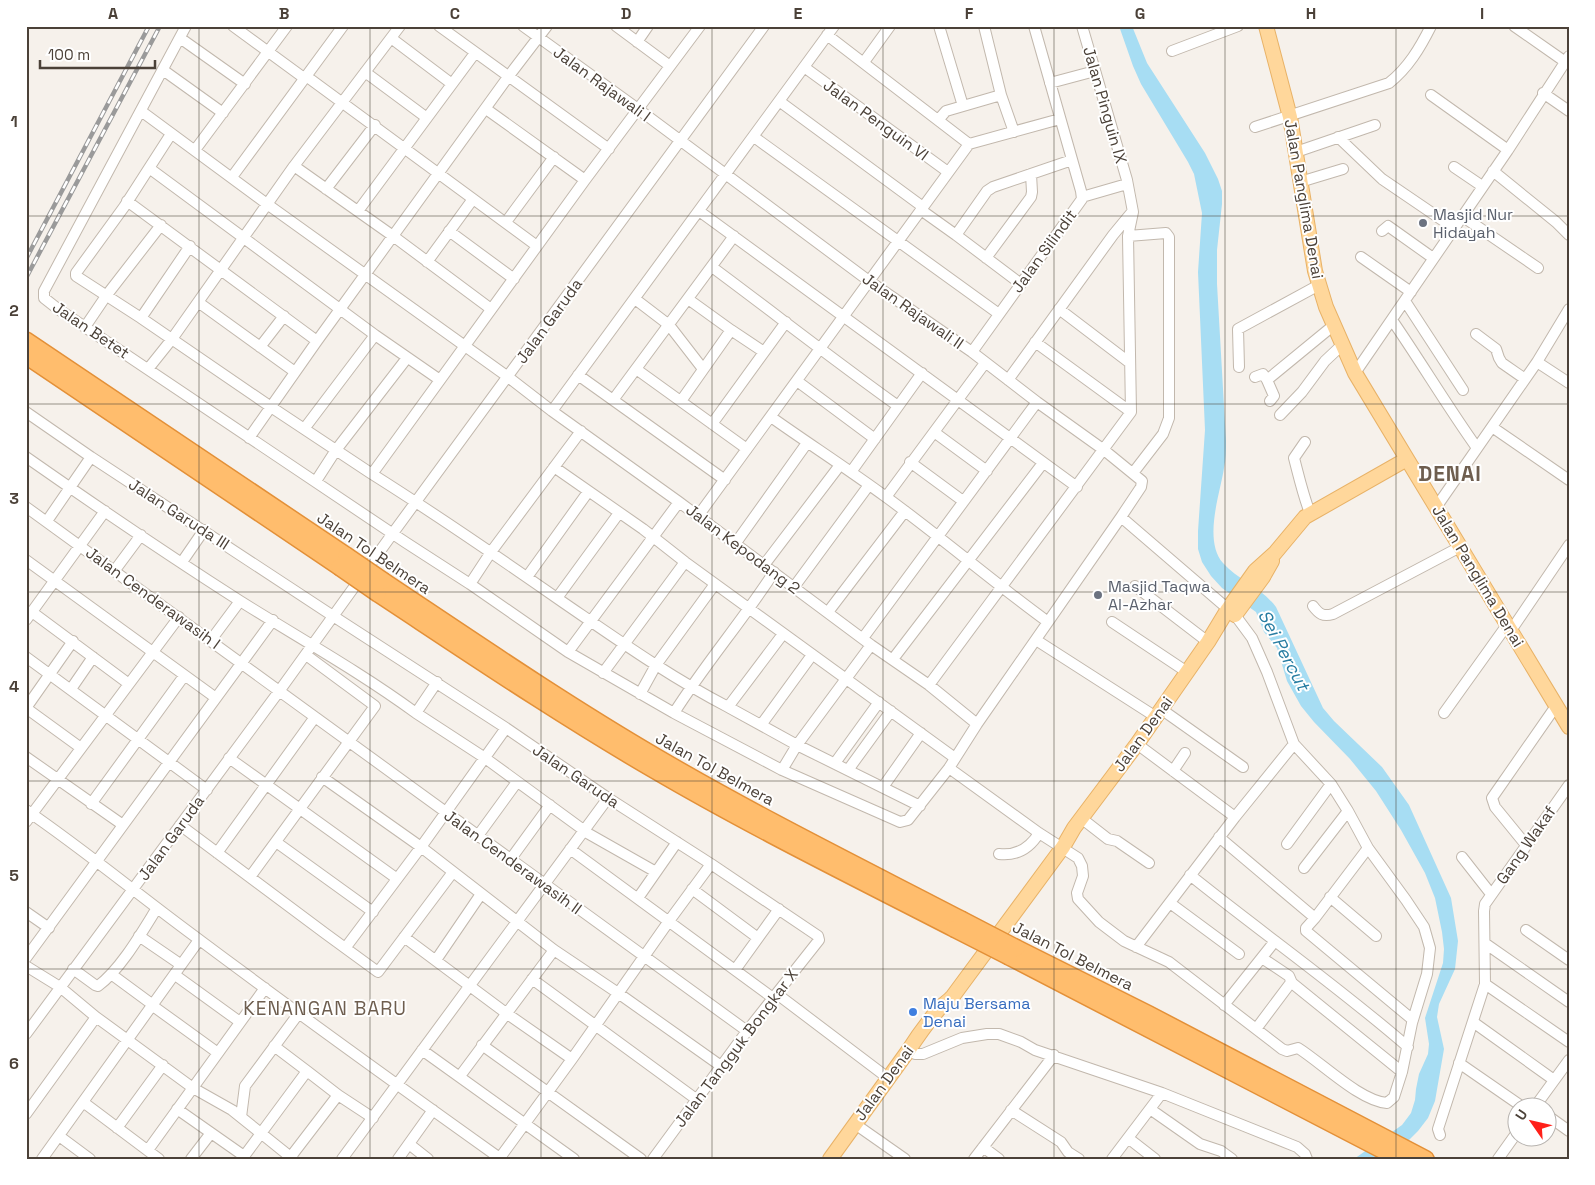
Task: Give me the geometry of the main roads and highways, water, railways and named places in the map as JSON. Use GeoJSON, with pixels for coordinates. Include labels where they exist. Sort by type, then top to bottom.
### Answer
{"type":"FeatureCollection","features":[{"type":"Feature","properties":{"kind":"highway","name":"Jalan Tol Belmera"},"geometry":{"type":"LineString","coordinates":[[26,340],[555,710],[652,769],[772,836],[957,924],[1356,1130],[1426,1159]]}},
{"type":"Feature","properties":{"kind":"highway","name":"Jalan Tol Belmera"},"geometry":{"type":"LineString","coordinates":[[26,356],[342,561]]}},
{"type":"Feature","properties":{"kind":"highway","name":"Jalan Tol Belmera"},"geometry":{"type":"LineString","coordinates":[[1356,1130],[1400,1159]]}},
{"type":"Feature","properties":{"kind":"main road","name":"Jalan Panglima Denai"},"geometry":{"type":"LineString","coordinates":[[1266,26],[1290,117],[1311,252],[1319,285],[1342,345],[1355,373],[1569,727]]}},
{"type":"Feature","properties":{"kind":"main road","name":"Jalan Denai"},"geometry":{"type":"LineString","coordinates":[[830,1159],[939,1008],[941,998],[945,992],[1138,744],[1210,640],[1301,520],[1310,513],[1407,459]]}},
{"type":"Feature","properties":{"kind":"water","name":"Sei Percut"},"geometry":{"type":"Polygon","coordinates":[[[1119,26],[1132,26],[1147,63],[1205,153],[1222,191],[1217,250],[1217,284],[1226,448],[1225,465],[1214,517],[1214,542],[1217,553],[1229,569],[1264,594],[1276,607],[1323,708],[1382,767],[1409,805],[1451,898],[1458,941],[1455,969],[1439,1004],[1437,1017],[1444,1049],[1435,1101],[1428,1118],[1418,1131],[1390,1159],[1354,1159],[1402,1125],[1411,1113],[1419,1074],[1428,1054],[1429,1044],[1425,1018],[1443,963],[1442,932],[1435,898],[1425,873],[1376,791],[1350,759],[1301,706],[1287,681],[1277,648],[1264,632],[1256,612],[1222,588],[1202,562],[1198,549],[1198,531],[1205,430],[1198,272],[1202,213],[1194,174],[1141,84],[1119,26]]]}},
{"type":"Feature","properties":{"kind":"railway"},"geometry":{"type":"LineString","coordinates":[[26,259],[149,26]]}},
{"type":"Feature","properties":{"kind":"railway"},"geometry":{"type":"LineString","coordinates":[[26,278],[160,26]]}},
{"type":"Feature","properties":{"kind":"place","name":"Masjid Nur Hidayah"},"geometry":{"type":"Point","coordinates":[1423,223]}},
{"type":"Feature","properties":{"kind":"place","name":"Masjid Taqwa Al-Azhar"},"geometry":{"type":"Point","coordinates":[1098,595]}},
{"type":"Feature","properties":{"kind":"place","name":"Maju Bersama Denai"},"geometry":{"type":"Point","coordinates":[913,1012]}},
{"type":"Feature","properties":{"kind":"district","name":"DENAI"},"geometry":{"type":"Point","coordinates":[1450,473]}},
{"type":"Feature","properties":{"kind":"district","name":"KENANGAN BARU"},"geometry":{"type":"Point","coordinates":[325,1008]}}]}
